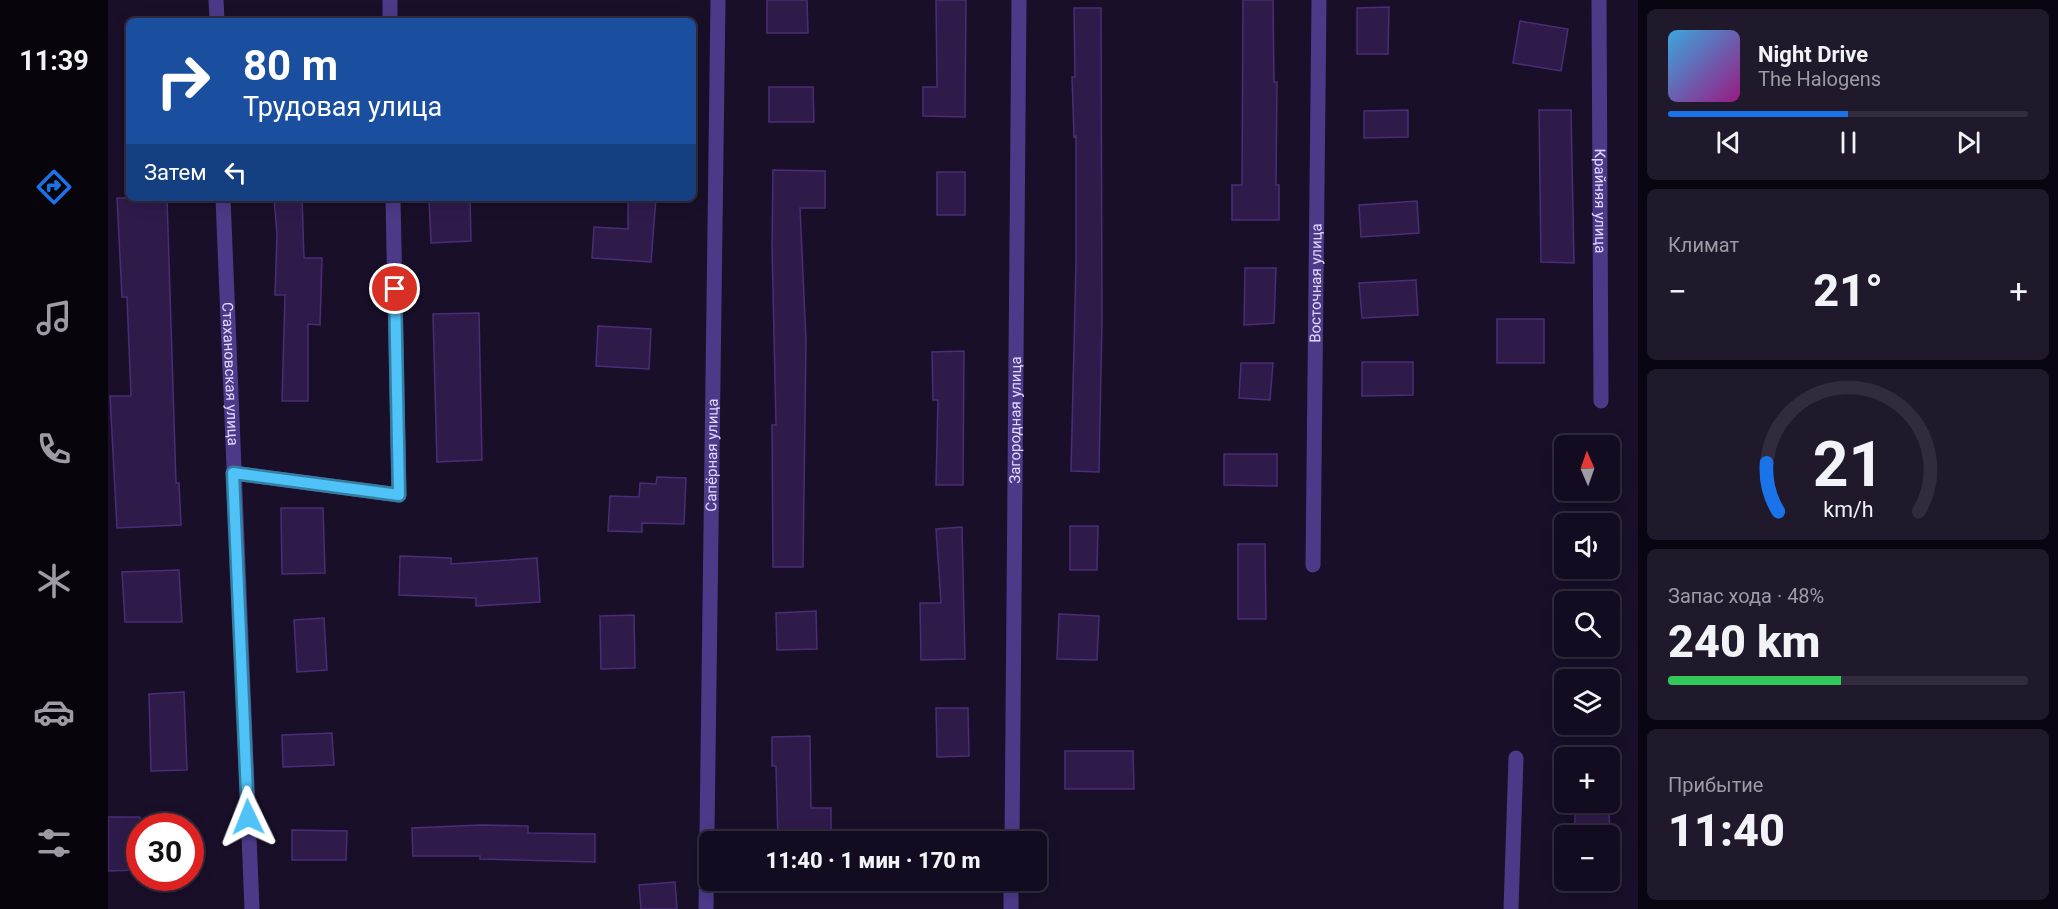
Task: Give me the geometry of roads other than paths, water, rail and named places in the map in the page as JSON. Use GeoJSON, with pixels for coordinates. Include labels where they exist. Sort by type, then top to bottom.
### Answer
{"type":"FeatureCollection","features":[{"type":"Feature","properties":{"kind":"street"},"geometry":{"type":"LineString","coordinates":[[216,0],[217,18]]}},
{"type":"Feature","properties":{"kind":"street"},"geometry":{"type":"LineString","coordinates":[[390,0],[390,18]]}},
{"type":"Feature","properties":{"kind":"street","name":"Сапёрная улица"},"geometry":{"type":"LineString","coordinates":[[706,909],[717,0]]}},
{"type":"Feature","properties":{"kind":"street","name":"Загородная улица"},"geometry":{"type":"LineString","coordinates":[[1012,831],[1019,0]]}},
{"type":"Feature","properties":{"kind":"street","name":"Восточная улица"},"geometry":{"type":"LineString","coordinates":[[1313,565],[1319,0]]}},
{"type":"Feature","properties":{"kind":"street","name":"Крайняя улица"},"geometry":{"type":"LineString","coordinates":[[1599,0],[1601,401]]}},
{"type":"Feature","properties":{"kind":"street","name":"Стахановская улица"},"geometry":{"type":"LineString","coordinates":[[223,201],[252,909]]}},
{"type":"Feature","properties":{"kind":"street"},"geometry":{"type":"LineString","coordinates":[[233,473],[399,495],[393,201]]}},
{"type":"Feature","properties":{"kind":"street"},"geometry":{"type":"LineString","coordinates":[[1511,909],[1516,758]]}},
{"type":"Feature","properties":{"kind":"street"},"geometry":{"type":"LineString","coordinates":[[1011,891],[1011,909]]}}]}
